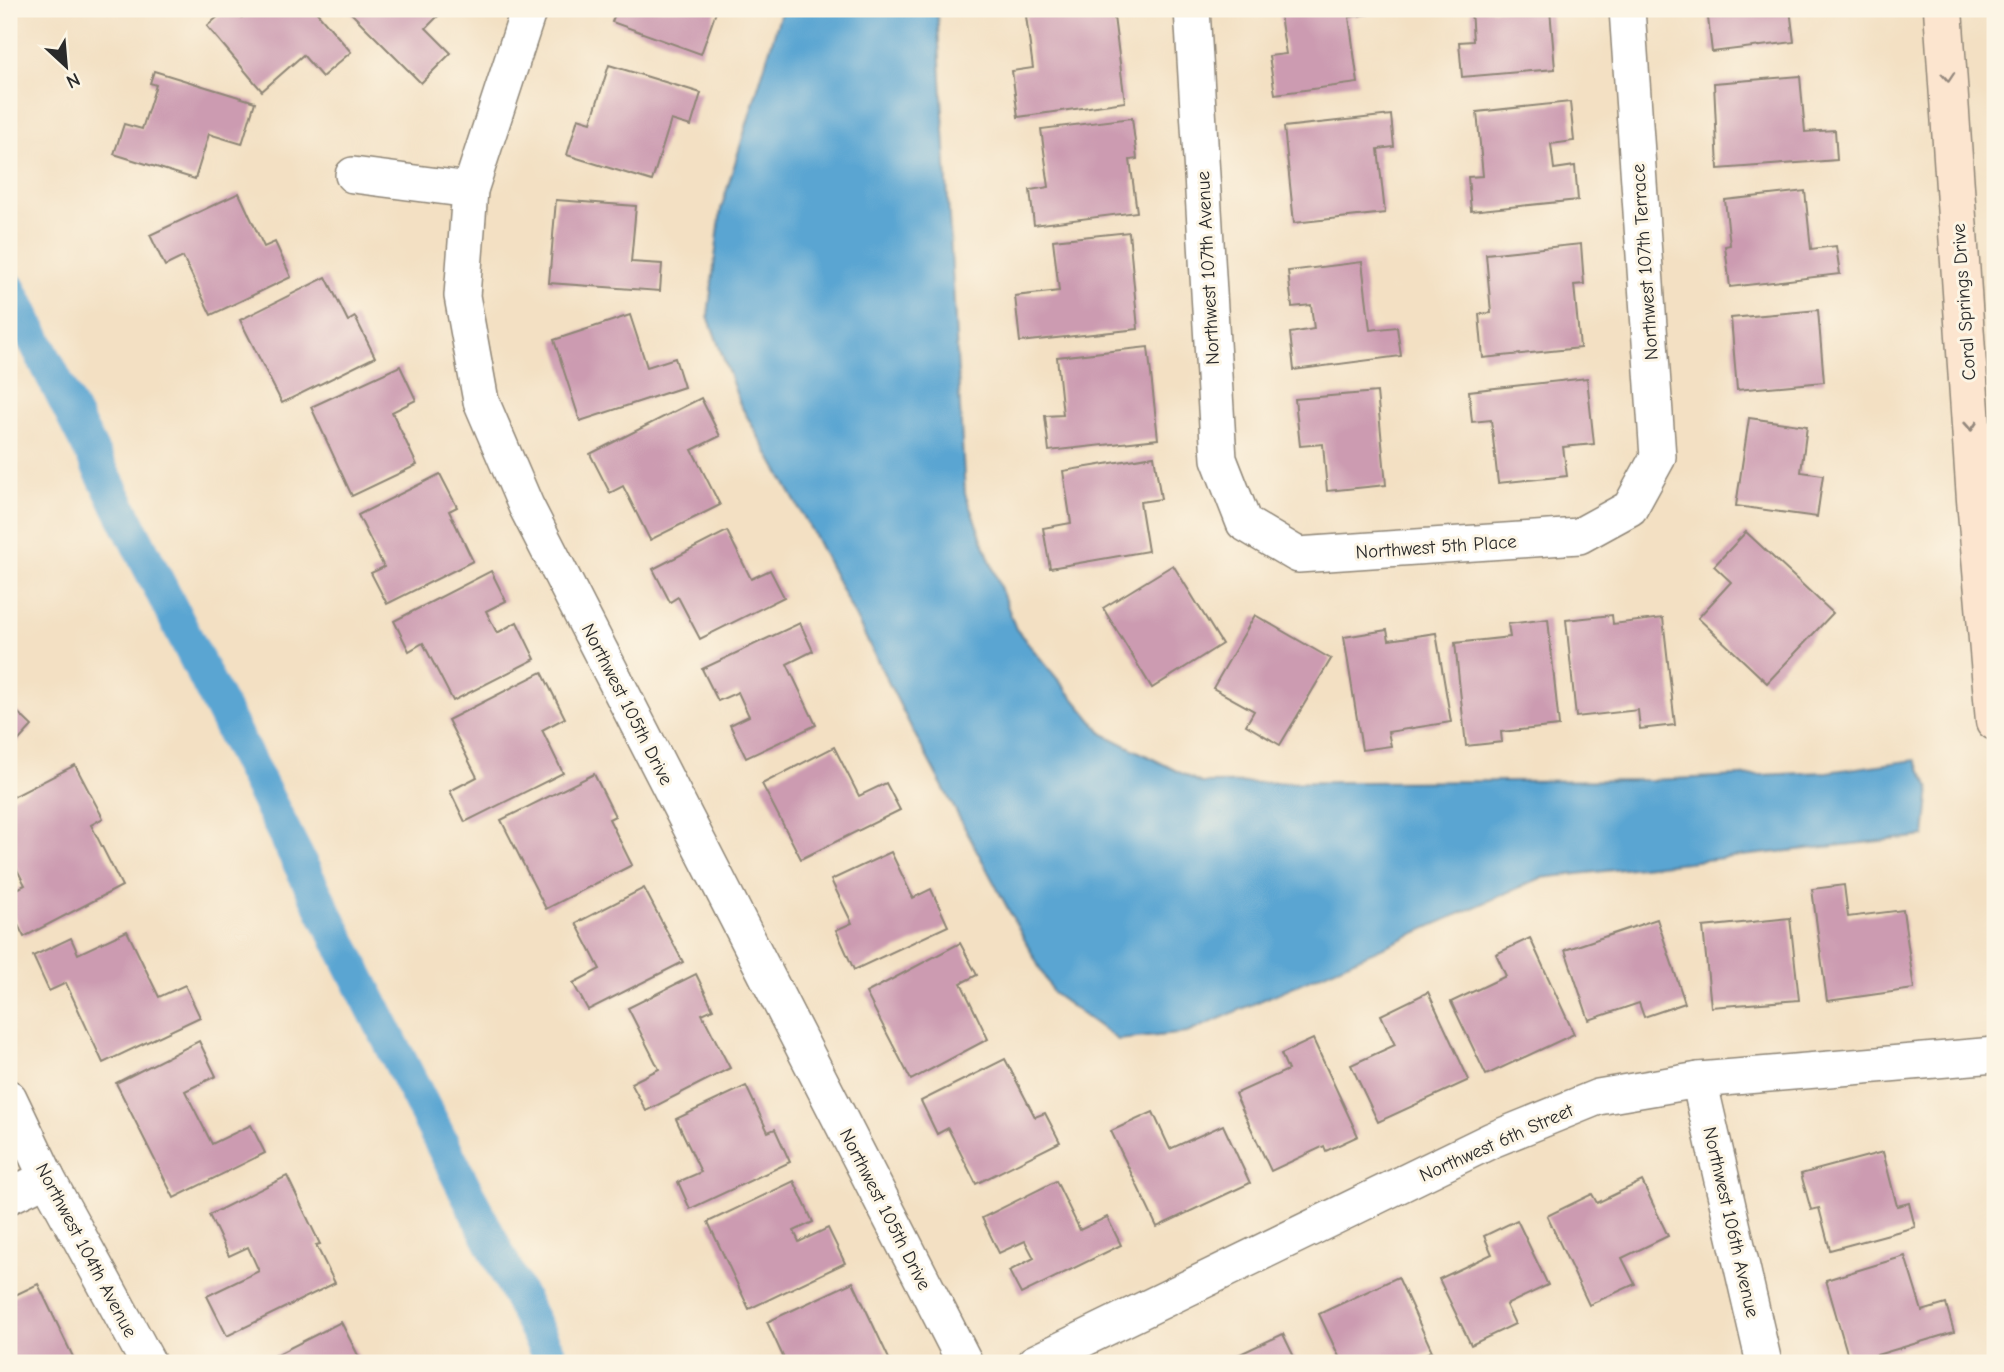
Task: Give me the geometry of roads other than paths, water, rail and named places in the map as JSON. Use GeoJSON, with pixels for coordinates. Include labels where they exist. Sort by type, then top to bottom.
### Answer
{"type":"FeatureCollection","features":[{"type":"Feature","properties":{"kind":"main road","name":"Coral Springs Drive"},"geometry":{"type":"LineString","coordinates":[[1943,9],[1975,486],[1995,721]]}},
{"type":"Feature","properties":{"kind":"street","name":"Northwest 105th Drive"},"geometry":{"type":"LineString","coordinates":[[529,9],[470,190],[462,296],[481,401],[526,506],[965,1363]]}},
{"type":"Feature","properties":{"kind":"street","name":"Northwest 107th Avenue"},"geometry":{"type":"LineString","coordinates":[[1192,9],[1219,459],[1244,523]]}},
{"type":"Feature","properties":{"kind":"street","name":"Northwest 107th Terrace"},"geometry":{"type":"LineString","coordinates":[[1627,9],[1658,457],[1630,508]]}},
{"type":"Feature","properties":{"kind":"street"},"geometry":{"type":"LineString","coordinates":[[353,176],[470,190]]}},
{"type":"Feature","properties":{"kind":"street","name":"Northwest 5th Place"},"geometry":{"type":"LineString","coordinates":[[1244,523],[1298,555],[1579,536],[1630,508]]}},
{"type":"Feature","properties":{"kind":"street","name":"Northwest 6th Street"},"geometry":{"type":"LineString","coordinates":[[1034,1363],[1492,1140],[1598,1097],[1699,1080],[1995,1055]]}},
{"type":"Feature","properties":{"kind":"street","name":"Northwest 106th Avenue"},"geometry":{"type":"LineString","coordinates":[[1699,1080],[1764,1363]]}},
{"type":"Feature","properties":{"kind":"street","name":"Northwest 104th Avenue"},"geometry":{"type":"LineString","coordinates":[[9,1098],[47,1178],[148,1363]]}},
{"type":"Feature","properties":{"kind":"street"},"geometry":{"type":"LineString","coordinates":[[9,1196],[47,1178]]}},
{"type":"Feature","properties":{"kind":"water"},"geometry":{"type":"Polygon","coordinates":[[[782,9],[937,9],[965,494],[1016,629],[1103,734],[1201,783],[1651,780],[1827,772],[1915,760],[1930,787],[1925,836],[1541,878],[1187,1033],[1118,1040],[1053,993],[913,731],[813,533],[740,404],[708,316],[721,209],[782,9]]]}},
{"type":"Feature","properties":{"kind":"waterway"},"geometry":{"type":"LineString","coordinates":[[9,289],[553,1363]]}}]}
